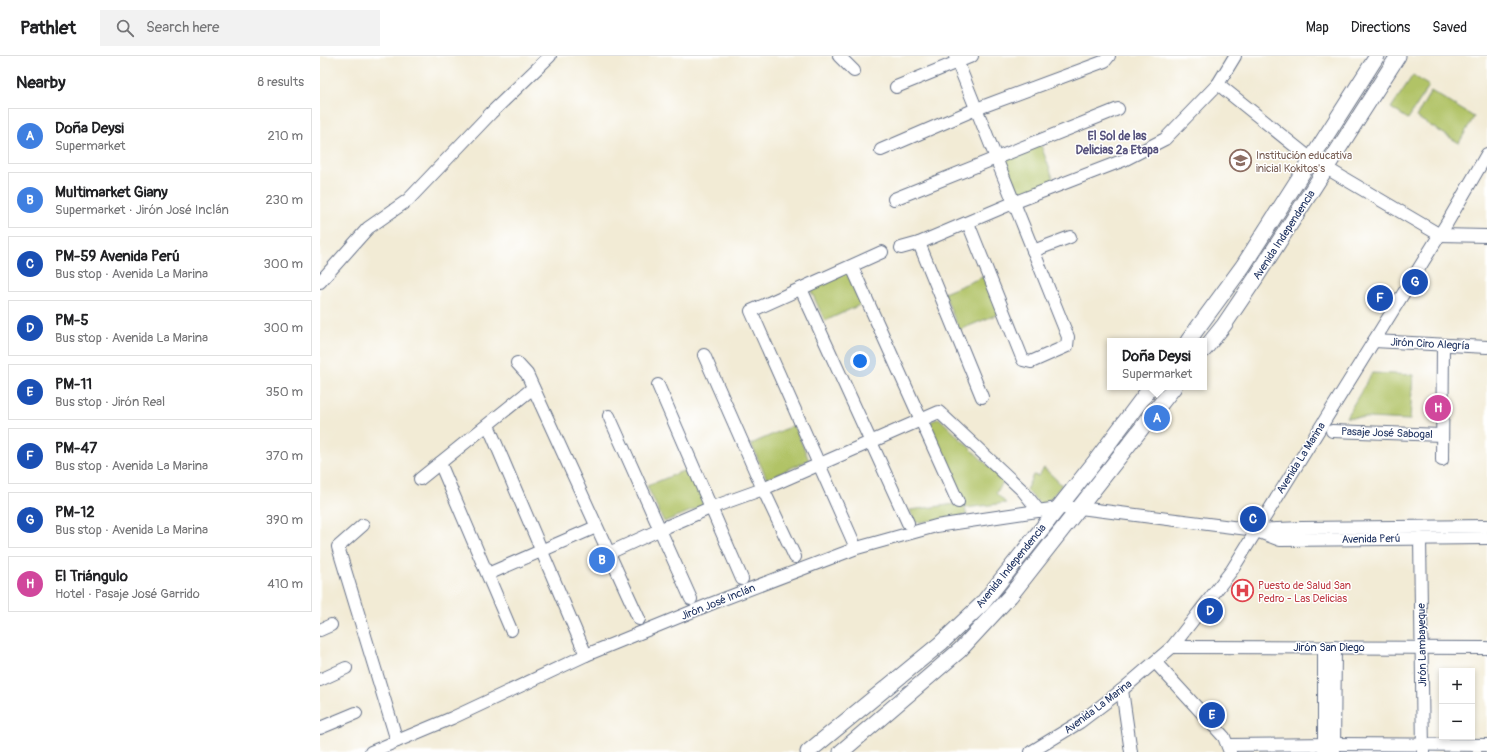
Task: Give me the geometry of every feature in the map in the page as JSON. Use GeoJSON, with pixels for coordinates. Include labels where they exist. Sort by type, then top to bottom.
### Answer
{"type":"FeatureCollection","features":[{"type":"Feature","properties":{"kind":"main road","name":"Avenida Independencia"},"geometry":{"type":"LineString","coordinates":[[1190,338],[1243,266],[1377,56]]}},
{"type":"Feature","properties":{"kind":"main road","name":"Avenida Independencia"},"geometry":{"type":"LineString","coordinates":[[1207,346],[1224,325],[1258,276],[1327,168],[1393,58]]}},
{"type":"Feature","properties":{"kind":"main road"},"geometry":{"type":"LineString","coordinates":[[1266,230],[1281,239]]}},
{"type":"Feature","properties":{"kind":"main road"},"geometry":{"type":"LineString","coordinates":[[1243,266],[1258,276]]}},
{"type":"Feature","properties":{"kind":"main road","name":"Avenida Independencia"},"geometry":{"type":"LineString","coordinates":[[808,752],[941,643],[982,604],[1149,390]]}},
{"type":"Feature","properties":{"kind":"main road","name":"Avenida Independencia"},"geometry":{"type":"LineString","coordinates":[[843,751],[960,650],[1010,596],[1080,508],[1166,390]]}},
{"type":"Feature","properties":{"kind":"main road"},"geometry":{"type":"LineString","coordinates":[[997,586],[1010,596]]}},
{"type":"Feature","properties":{"kind":"main road"},"geometry":{"type":"LineString","coordinates":[[831,733],[843,751]]}},
{"type":"Feature","properties":{"kind":"street"},"geometry":{"type":"LineString","coordinates":[[320,282],[363,232],[408,200],[491,113],[550,56]]}},
{"type":"Feature","properties":{"kind":"street"},"geometry":{"type":"LineString","coordinates":[[839,56],[854,71]]}},
{"type":"Feature","properties":{"kind":"street"},"geometry":{"type":"LineString","coordinates":[[896,87],[956,59],[972,56]]}},
{"type":"Feature","properties":{"kind":"street"},"geometry":{"type":"LineString","coordinates":[[881,150],[976,109],[1105,61],[1109,56]]}},
{"type":"Feature","properties":{"kind":"street"},"geometry":{"type":"LineString","coordinates":[[901,248],[919,243],[1013,203],[1124,160],[1165,138],[1218,84],[1235,56]]}},
{"type":"Feature","properties":{"kind":"street"},"geometry":{"type":"LineString","coordinates":[[956,59],[1069,340],[1064,348],[1028,362],[1021,357],[968,223]]}},
{"type":"Feature","properties":{"kind":"street"},"geometry":{"type":"LineString","coordinates":[[1218,84],[1311,159],[1440,234],[1487,236]]}},
{"type":"Feature","properties":{"kind":"street"},"geometry":{"type":"LineString","coordinates":[[894,199],[1118,108]]}},
{"type":"Feature","properties":{"kind":"street","name":"Avenida La Marina"},"geometry":{"type":"LineString","coordinates":[[1031,752],[1080,722],[1122,690],[1172,647],[1232,570],[1440,234],[1487,154]]}},
{"type":"Feature","properties":{"kind":"street"},"geometry":{"type":"LineString","coordinates":[[1033,251],[1070,237]]}},
{"type":"Feature","properties":{"kind":"street"},"geometry":{"type":"LineString","coordinates":[[919,243],[982,397]]}},
{"type":"Feature","properties":{"kind":"street"},"geometry":{"type":"LineString","coordinates":[[853,541],[751,311],[801,290],[882,252]]}},
{"type":"Feature","properties":{"kind":"street"},"geometry":{"type":"LineString","coordinates":[[852,267],[958,502]]}},
{"type":"Feature","properties":{"kind":"street"},"geometry":{"type":"LineString","coordinates":[[801,290],[872,441],[908,523]]}},
{"type":"Feature","properties":{"kind":"street","name":"Jirón Ciro Alegría"},"geometry":{"type":"LineString","coordinates":[[1374,341],[1443,346],[1487,347]]}},
{"type":"Feature","properties":{"kind":"street"},"geometry":{"type":"LineString","coordinates":[[1442,460],[1443,346]]}},
{"type":"Feature","properties":{"kind":"street"},"geometry":{"type":"LineString","coordinates":[[704,355],[795,558]]}},
{"type":"Feature","properties":{"kind":"street"},"geometry":{"type":"LineString","coordinates":[[517,363],[527,374],[639,619]]}},
{"type":"Feature","properties":{"kind":"street"},"geometry":{"type":"LineString","coordinates":[[658,385],[710,508],[742,578]]}},
{"type":"Feature","properties":{"kind":"street"},"geometry":{"type":"LineString","coordinates":[[420,480],[533,388]]}},
{"type":"Feature","properties":{"kind":"street"},"geometry":{"type":"LineString","coordinates":[[608,553],[710,508],[763,489],[939,412],[1022,491],[1039,511]]}},
{"type":"Feature","properties":{"kind":"street"},"geometry":{"type":"LineString","coordinates":[[609,416],[691,599]]}},
{"type":"Feature","properties":{"kind":"street"},"geometry":{"type":"LineString","coordinates":[[488,425],[586,656]]}},
{"type":"Feature","properties":{"kind":"street","name":"Pasaje José Sabogal"},"geometry":{"type":"LineString","coordinates":[[1332,431],[1442,435]]}},
{"type":"Feature","properties":{"kind":"street"},"geometry":{"type":"LineString","coordinates":[[440,463],[511,630]]}},
{"type":"Feature","properties":{"kind":"street","name":"Jirón José Inclán"},"geometry":{"type":"LineString","coordinates":[[371,752],[452,718],[586,656],[713,603],[857,548],[936,526],[1058,508],[1080,508]]}},
{"type":"Feature","properties":{"kind":"street","name":"Avenida Perú"},"geometry":{"type":"LineString","coordinates":[[1080,508],[1256,530],[1302,528],[1487,526]]}},
{"type":"Feature","properties":{"kind":"street"},"geometry":{"type":"LineString","coordinates":[[363,525],[338,547],[397,741]]}},
{"type":"Feature","properties":{"kind":"street"},"geometry":{"type":"LineString","coordinates":[[1446,526],[1446,538]]}},
{"type":"Feature","properties":{"kind":"street"},"geometry":{"type":"LineString","coordinates":[[488,574],[596,527]]}},
{"type":"Feature","properties":{"kind":"street","name":"Avenida Perú"},"geometry":{"type":"LineString","coordinates":[[1256,530],[1280,540],[1487,538]]}},
{"type":"Feature","properties":{"kind":"street","name":"Jirón Lambayeque"},"geometry":{"type":"LineString","coordinates":[[1420,538],[1423,749]]}},
{"type":"Feature","properties":{"kind":"street","name":"Jirón San Diego"},"geometry":{"type":"LineString","coordinates":[[1172,647],[1487,648]]}},
{"type":"Feature","properties":{"kind":"street"},"geometry":{"type":"LineString","coordinates":[[1329,748],[1330,647]]}},
{"type":"Feature","properties":{"kind":"street"},"geometry":{"type":"LineString","coordinates":[[1155,662],[1213,725],[1229,749],[1423,749],[1487,746]]}},
{"type":"Feature","properties":{"kind":"street"},"geometry":{"type":"LineString","coordinates":[[320,680],[346,668]]}},
{"type":"Feature","properties":{"kind":"street"},"geometry":{"type":"LineString","coordinates":[[1122,690],[1131,752]]}},
{"type":"Feature","properties":{"kind":"street"},"geometry":{"type":"LineString","coordinates":[[320,728],[356,713]]}},
{"type":"Feature","properties":{"kind":"green space"},"geometry":{"type":"Polygon","coordinates":[[[1413,75],[1429,86],[1408,119],[1391,108],[1413,75]]]}},
{"type":"Feature","properties":{"kind":"green space"},"geometry":{"type":"Polygon","coordinates":[[[1431,91],[1474,117],[1459,143],[1416,117],[1431,91]]]}},
{"type":"Feature","properties":{"kind":"green space"},"geometry":{"type":"Polygon","coordinates":[[[1040,143],[1055,183],[1015,199],[1000,158],[1040,143]]]}},
{"type":"Feature","properties":{"kind":"green space"},"geometry":{"type":"Polygon","coordinates":[[[851,270],[864,303],[825,321],[810,289],[851,270]]]}},
{"type":"Feature","properties":{"kind":"green space"},"geometry":{"type":"Polygon","coordinates":[[[985,276],[1001,313],[959,330],[944,293],[985,276]]]}},
{"type":"Feature","properties":{"kind":"green space"},"geometry":{"type":"Polygon","coordinates":[[[1372,373],[1413,375],[1410,420],[1346,417],[1372,373]]]}},
{"type":"Feature","properties":{"kind":"green space"},"geometry":{"type":"Polygon","coordinates":[[[939,418],[1004,481],[996,493],[1006,503],[966,508],[928,423],[939,418]]]}},
{"type":"Feature","properties":{"kind":"green space"},"geometry":{"type":"Polygon","coordinates":[[[794,425],[809,460],[767,479],[751,444],[794,425]]]}},
{"type":"Feature","properties":{"kind":"green space"},"geometry":{"type":"Polygon","coordinates":[[[690,468],[706,505],[664,522],[647,486],[690,468]]]}},
{"type":"Feature","properties":{"kind":"green space"},"geometry":{"type":"Polygon","coordinates":[[[1044,468],[1062,485],[1043,507],[1026,490],[1033,475],[1038,476],[1044,468]]]}},
{"type":"Feature","properties":{"kind":"green space"},"geometry":{"type":"Polygon","coordinates":[[[963,503],[967,515],[915,523],[910,510],[963,503]]]}},
{"type":"Feature","properties":{"kind":"place","name":"Institución educativa inicial Kokitos's"},"geometry":{"type":"Point","coordinates":[1241,161]}},
{"type":"Feature","properties":{"kind":"place","name":"PM-12"},"geometry":{"type":"Point","coordinates":[1415,282]}},
{"type":"Feature","properties":{"kind":"place","name":"PM-47"},"geometry":{"type":"Point","coordinates":[1380,298]}},
{"type":"Feature","properties":{"kind":"place","name":"El Triángulo"},"geometry":{"type":"Point","coordinates":[1438,408]}},
{"type":"Feature","properties":{"kind":"place","name":"Doña Deysi"},"geometry":{"type":"Point","coordinates":[1157,418]}},
{"type":"Feature","properties":{"kind":"place","name":"PM-59 Avenida Perú"},"geometry":{"type":"Point","coordinates":[1253,519]}},
{"type":"Feature","properties":{"kind":"place","name":"Multimarket Giany"},"geometry":{"type":"Point","coordinates":[602,560]}},
{"type":"Feature","properties":{"kind":"place","name":"Puesto de Salud San Pedro - Las Delicias"},"geometry":{"type":"Point","coordinates":[1243,591]}},
{"type":"Feature","properties":{"kind":"place","name":"PM-5"},"geometry":{"type":"Point","coordinates":[1210,611]}},
{"type":"Feature","properties":{"kind":"place","name":"PM-11"},"geometry":{"type":"Point","coordinates":[1212,715]}},
{"type":"Feature","properties":{"kind":"district","name":"El Sol de las Delicias 2ª Etapa"},"geometry":{"type":"Point","coordinates":[1117,143]}}]}
